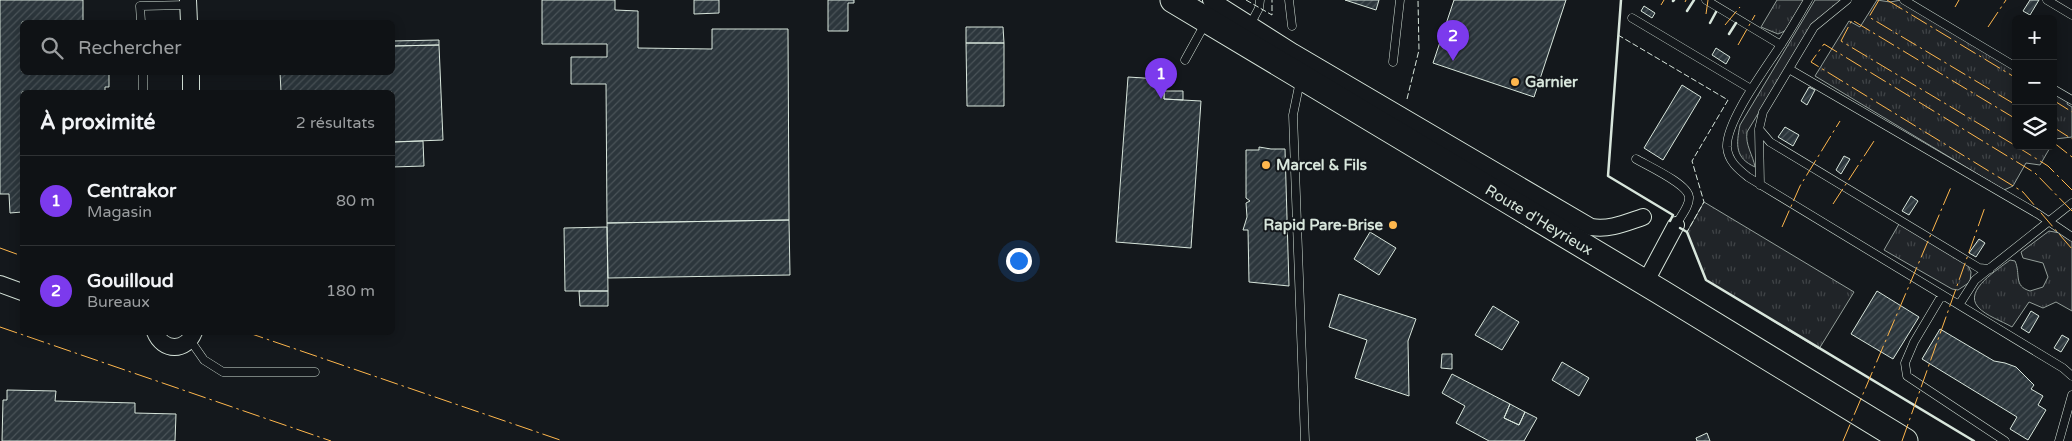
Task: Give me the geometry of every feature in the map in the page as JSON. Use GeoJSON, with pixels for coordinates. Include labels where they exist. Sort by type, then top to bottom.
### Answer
{"type":"FeatureCollection","features":[{"type":"Feature","properties":{"kind":"main road","name":"Route d'Heyrieux"},"geometry":{"type":"LineString","coordinates":[[1173,0],[1209,10],[1301,77],[1905,441]]}},
{"type":"Feature","properties":{"kind":"street"},"geometry":{"type":"LineString","coordinates":[[188,2],[189,20]]}},
{"type":"Feature","properties":{"kind":"street","name":"Route d'Heyrieux"},"geometry":{"type":"LineString","coordinates":[[1209,10],[1250,25],[1590,227],[1602,229],[1643,217]]}},
{"type":"Feature","properties":{"kind":"street"},"geometry":{"type":"LineString","coordinates":[[191,75],[191,90]]}},
{"type":"Feature","properties":{"kind":"street"},"geometry":{"type":"LineString","coordinates":[[1645,283],[1676,225]]}},
{"type":"Feature","properties":{"kind":"street"},"geometry":{"type":"LineString","coordinates":[[0,284],[20,291]]}},
{"type":"Feature","properties":{"kind":"street"},"geometry":{"type":"LineString","coordinates":[[156,335],[158,340],[168,347],[175,348],[185,345],[192,336]]}},
{"type":"Feature","properties":{"kind":"lane"},"geometry":{"type":"LineString","coordinates":[[1250,25],[1259,8],[1260,0]]}},
{"type":"Feature","properties":{"kind":"lane"},"geometry":{"type":"LineString","coordinates":[[1289,0],[1292,26]]}},
{"type":"Feature","properties":{"kind":"lane"},"geometry":{"type":"LineString","coordinates":[[1393,62],[1400,0]]}},
{"type":"Feature","properties":{"kind":"lane"},"geometry":{"type":"LineString","coordinates":[[1706,0],[1780,46]]}},
{"type":"Feature","properties":{"kind":"lane"},"geometry":{"type":"LineString","coordinates":[[1808,0],[1751,89],[1730,131],[1727,147],[1733,164],[1760,185],[2063,368],[2072,376]]}},
{"type":"Feature","properties":{"kind":"lane"},"geometry":{"type":"LineString","coordinates":[[1760,185],[1759,129],[1763,112],[1814,27],[1847,0]]}},
{"type":"Feature","properties":{"kind":"lane"},"geometry":{"type":"LineString","coordinates":[[1904,0],[2012,65]]}},
{"type":"Feature","properties":{"kind":"lane"},"geometry":{"type":"LineString","coordinates":[[2047,0],[2072,15]]}},
{"type":"Feature","properties":{"kind":"lane"},"geometry":{"type":"LineString","coordinates":[[141,20],[140,6],[188,2]]}},
{"type":"Feature","properties":{"kind":"lane"},"geometry":{"type":"LineString","coordinates":[[1185,60],[1209,10]]}},
{"type":"Feature","properties":{"kind":"lane"},"geometry":{"type":"LineString","coordinates":[[1632,18],[1751,89]]}},
{"type":"Feature","properties":{"kind":"lane"},"geometry":{"type":"LineString","coordinates":[[1789,69],[2038,214],[2072,237]]}},
{"type":"Feature","properties":{"kind":"lane"},"geometry":{"type":"LineString","coordinates":[[143,75],[143,90]]}},
{"type":"Feature","properties":{"kind":"lane"},"geometry":{"type":"LineString","coordinates":[[1301,77],[1293,115],[1305,441]]}},
{"type":"Feature","properties":{"kind":"lane"},"geometry":{"type":"LineString","coordinates":[[2057,91],[2072,100]]}},
{"type":"Feature","properties":{"kind":"lane"},"geometry":{"type":"LineString","coordinates":[[1759,129],[1770,142],[1778,147],[1979,268],[1990,269]]}},
{"type":"Feature","properties":{"kind":"lane"},"geometry":{"type":"LineString","coordinates":[[1636,159],[1685,187],[1689,197],[1687,205],[1676,225]]}},
{"type":"Feature","properties":{"kind":"lane"},"geometry":{"type":"LineString","coordinates":[[1959,305],[1975,280],[2072,203]]}},
{"type":"Feature","properties":{"kind":"lane"},"geometry":{"type":"LineString","coordinates":[[1942,295],[1914,342],[1905,363],[1907,376],[1993,431],[2005,441]]}},
{"type":"Feature","properties":{"kind":"lane"},"geometry":{"type":"LineString","coordinates":[[192,336],[204,360],[223,372],[315,372]]}},
{"type":"Feature","properties":{"kind":"lane"},"geometry":{"type":"LineString","coordinates":[[2059,441],[2071,400]]}},
{"type":"Feature","properties":{"kind":"green space"},"geometry":{"type":"Polygon","coordinates":[[[1777,0],[1805,0],[1787,30],[1778,34],[1761,27],[1777,0]]]}},
{"type":"Feature","properties":{"kind":"green space"},"geometry":{"type":"Polygon","coordinates":[[[1815,0],[1841,0],[1811,26],[1747,132],[1747,141],[1755,167],[1740,155],[1738,150],[1740,125],[1815,0]]]}},
{"type":"Feature","properties":{"kind":"green space"},"geometry":{"type":"Polygon","coordinates":[[[1877,0],[1890,2],[1901,0],[2012,67],[2012,150],[2049,150],[2040,165],[2026,163],[2013,186],[2004,190],[1815,76],[1849,21],[1860,27],[1877,0]]]}},
{"type":"Feature","properties":{"kind":"green space"},"geometry":{"type":"Polygon","coordinates":[[[2057,93],[2068,100],[2067,104],[2072,107],[2072,137],[2057,139],[2057,93]]]}},
{"type":"Feature","properties":{"kind":"green space"},"geometry":{"type":"Polygon","coordinates":[[[1704,202],[1854,292],[1819,349],[1706,280],[1687,232],[1704,202]]]}},
{"type":"Feature","properties":{"kind":"green space"},"geometry":{"type":"Polygon","coordinates":[[[1899,224],[1967,264],[1971,272],[1970,282],[1958,290],[1952,289],[1884,250],[1899,224]]]}},
{"type":"Feature","properties":{"kind":"green space"},"geometry":{"type":"Polygon","coordinates":[[[2049,231],[2060,233],[2072,241],[2072,311],[2056,302],[2043,308],[2029,302],[2012,327],[1981,310],[1975,300],[1975,294],[1979,287],[1984,280],[2010,260],[2015,261],[2021,286],[2030,291],[2043,287],[2048,277],[2043,263],[2023,258],[2021,252],[2049,231]]]}},
{"type":"Feature","properties":{"kind":"building"},"geometry":{"type":"Polygon","coordinates":[[[0,0],[83,0],[83,20],[20,20],[20,75],[109,75],[109,87],[105,87],[105,90],[20,90],[20,212],[10,213],[9,194],[0,194],[0,0]]]}},
{"type":"Feature","properties":{"kind":"building"},"geometry":{"type":"Polygon","coordinates":[[[542,0],[615,0],[615,10],[638,11],[638,48],[712,49],[712,29],[788,29],[789,220],[607,223],[606,84],[571,84],[571,57],[607,57],[607,44],[542,44],[542,0]]]}},
{"type":"Feature","properties":{"kind":"building"},"geometry":{"type":"Polygon","coordinates":[[[694,0],[719,0],[719,13],[694,14],[694,0]]]}},
{"type":"Feature","properties":{"kind":"building"},"geometry":{"type":"Polygon","coordinates":[[[828,0],[854,0],[854,3],[848,3],[848,31],[828,31],[828,0]]]}},
{"type":"Feature","properties":{"kind":"building"},"geometry":{"type":"Polygon","coordinates":[[[1345,0],[1379,0],[1376,10],[1345,0]]]}},
{"type":"Feature","properties":{"kind":"building"},"geometry":{"type":"Polygon","coordinates":[[[1454,0],[1566,0],[1534,97],[1433,63],[1454,0]]]}},
{"type":"Feature","properties":{"kind":"building"},"geometry":{"type":"Polygon","coordinates":[[[2030,0],[2039,0],[2030,15],[2023,11],[2030,0]]]}},
{"type":"Feature","properties":{"kind":"building"},"geometry":{"type":"Polygon","coordinates":[[[1644,6],[1655,13],[1652,18],[1641,11],[1644,6]]]}},
{"type":"Feature","properties":{"kind":"building"},"geometry":{"type":"Polygon","coordinates":[[[966,27],[1003,27],[1004,43],[966,43],[966,27]]]}},
{"type":"Feature","properties":{"kind":"building"},"geometry":{"type":"Polygon","coordinates":[[[439,40],[439,45],[395,46],[395,41],[439,40]]]}},
{"type":"Feature","properties":{"kind":"building"},"geometry":{"type":"Polygon","coordinates":[[[966,43],[1004,43],[1004,106],[967,106],[966,43]]]}},
{"type":"Feature","properties":{"kind":"building"},"geometry":{"type":"Polygon","coordinates":[[[439,45],[443,140],[395,142],[395,90],[281,90],[280,75],[395,75],[395,46],[439,45]]]}},
{"type":"Feature","properties":{"kind":"building"},"geometry":{"type":"Polygon","coordinates":[[[1716,48],[1730,57],[1726,64],[1712,55],[1716,48]]]}},
{"type":"Feature","properties":{"kind":"building"},"geometry":{"type":"Polygon","coordinates":[[[1128,77],[1160,79],[1160,86],[1165,86],[1164,99],[1201,101],[1191,248],[1116,242],[1128,77]]]}},
{"type":"Feature","properties":{"kind":"building"},"geometry":{"type":"Polygon","coordinates":[[[1682,85],[1701,97],[1663,160],[1644,148],[1682,85]]]}},
{"type":"Feature","properties":{"kind":"building"},"geometry":{"type":"Polygon","coordinates":[[[1809,87],[1815,90],[1807,105],[1801,101],[1809,87]]]}},
{"type":"Feature","properties":{"kind":"building"},"geometry":{"type":"Polygon","coordinates":[[[1164,91],[1183,91],[1183,100],[1164,99],[1164,91]]]}},
{"type":"Feature","properties":{"kind":"building"},"geometry":{"type":"Polygon","coordinates":[[[1785,127],[1799,135],[1793,146],[1778,137],[1785,127]]]}},
{"type":"Feature","properties":{"kind":"building"},"geometry":{"type":"Polygon","coordinates":[[[423,141],[424,166],[395,167],[395,142],[423,141]]]}},
{"type":"Feature","properties":{"kind":"building"},"geometry":{"type":"Polygon","coordinates":[[[1259,147],[1285,149],[1289,286],[1249,282],[1248,230],[1243,230],[1247,217],[1246,203],[1250,201],[1246,198],[1246,150],[1259,150],[1259,147]]]}},
{"type":"Feature","properties":{"kind":"building"},"geometry":{"type":"Polygon","coordinates":[[[1844,156],[1850,159],[1841,174],[1836,170],[1844,156]]]}},
{"type":"Feature","properties":{"kind":"building"},"geometry":{"type":"Polygon","coordinates":[[[1911,196],[1918,201],[1909,215],[1902,211],[1911,196]]]}},
{"type":"Feature","properties":{"kind":"building"},"geometry":{"type":"Polygon","coordinates":[[[789,220],[790,275],[608,278],[607,223],[789,220]]]}},
{"type":"Feature","properties":{"kind":"building"},"geometry":{"type":"Polygon","coordinates":[[[607,227],[608,291],[565,291],[564,228],[607,227]]]}},
{"type":"Feature","properties":{"kind":"building"},"geometry":{"type":"Polygon","coordinates":[[[1370,232],[1396,248],[1379,275],[1354,259],[1370,232]]]}},
{"type":"Feature","properties":{"kind":"building"},"geometry":{"type":"Polygon","coordinates":[[[1979,239],[1985,243],[1976,257],[1969,253],[1979,239]]]}},
{"type":"Feature","properties":{"kind":"building"},"geometry":{"type":"Polygon","coordinates":[[[579,291],[608,291],[608,306],[580,306],[579,291]]]}},
{"type":"Feature","properties":{"kind":"building"},"geometry":{"type":"Polygon","coordinates":[[[1877,291],[1919,317],[1893,359],[1851,334],[1877,291]]]}},
{"type":"Feature","properties":{"kind":"building"},"geometry":{"type":"Polygon","coordinates":[[[1339,294],[1416,319],[1408,341],[1409,396],[1355,378],[1367,340],[1329,327],[1339,294]]]}},
{"type":"Feature","properties":{"kind":"building"},"geometry":{"type":"Polygon","coordinates":[[[1493,306],[1519,322],[1502,350],[1475,335],[1493,306]]]}},
{"type":"Feature","properties":{"kind":"building"},"geometry":{"type":"Polygon","coordinates":[[[2031,311],[2039,316],[2029,333],[2021,328],[2031,311]]]}},
{"type":"Feature","properties":{"kind":"building"},"geometry":{"type":"Polygon","coordinates":[[[1940,329],[1994,361],[2016,367],[2034,385],[2031,389],[2043,396],[2038,405],[2046,410],[2028,440],[2010,429],[2017,417],[1922,359],[1940,329]]]}},
{"type":"Feature","properties":{"kind":"building"},"geometry":{"type":"Polygon","coordinates":[[[2062,335],[2069,339],[2061,352],[2054,348],[2062,335]]]}},
{"type":"Feature","properties":{"kind":"building"},"geometry":{"type":"Polygon","coordinates":[[[1442,354],[1452,354],[1452,369],[1441,368],[1442,354]]]}},
{"type":"Feature","properties":{"kind":"building"},"geometry":{"type":"Polygon","coordinates":[[[1562,362],[1589,378],[1579,396],[1552,380],[1562,362]]]}},
{"type":"Feature","properties":{"kind":"building"},"geometry":{"type":"Polygon","coordinates":[[[1452,374],[1510,404],[1504,418],[1519,425],[1525,412],[1537,418],[1524,441],[1489,441],[1456,423],[1465,406],[1442,393],[1452,374]]]}},
{"type":"Feature","properties":{"kind":"building"},"geometry":{"type":"Polygon","coordinates":[[[7,390],[56,391],[55,401],[135,403],[135,413],[176,414],[175,441],[2,441],[3,400],[7,400],[7,390]]]}},
{"type":"Feature","properties":{"kind":"building"},"geometry":{"type":"Polygon","coordinates":[[[1510,404],[1525,412],[1519,425],[1504,418],[1510,404]]]}},
{"type":"Feature","properties":{"kind":"building"},"geometry":{"type":"Polygon","coordinates":[[[1707,433],[1710,441],[1697,441],[1696,438],[1707,433]]]}},
{"type":"Feature","properties":{"kind":"fence"},"geometry":{"type":"LineString","coordinates":[[1246,0],[1272,15],[1272,0]]}},
{"type":"Feature","properties":{"kind":"fence"},"geometry":{"type":"LineString","coordinates":[[1407,99],[1419,50],[1418,0]]}},
{"type":"Feature","properties":{"kind":"fence"},"geometry":{"type":"LineString","coordinates":[[1618,35],[1728,100],[1692,161],[1704,202],[1687,232]]}},
{"type":"Feature","properties":{"kind":"wall"},"geometry":{"type":"LineString","coordinates":[[1621,0],[1608,176],[1673,215],[1670,221]]}},
{"type":"Feature","properties":{"kind":"wall"},"geometry":{"type":"LineString","coordinates":[[1687,11],[1694,0]]}},
{"type":"Feature","properties":{"kind":"wall"},"geometry":{"type":"LineString","coordinates":[[1710,23],[1716,12]]}},
{"type":"Feature","properties":{"kind":"wall"},"geometry":{"type":"LineString","coordinates":[[1729,34],[1736,23]]}},
{"type":"Feature","properties":{"kind":"wall"},"geometry":{"type":"LineString","coordinates":[[1680,228],[1687,232],[1706,280],[1974,441]]}},
{"type":"Feature","properties":{"kind":"power"},"geometry":{"type":"LineString","coordinates":[[1661,5],[1664,0]]}},
{"type":"Feature","properties":{"kind":"power"},"geometry":{"type":"LineString","coordinates":[[1706,14],[1708,0]]}},
{"type":"Feature","properties":{"kind":"power"},"geometry":{"type":"LineString","coordinates":[[1879,0],[1869,17],[2012,103]]}},
{"type":"Feature","properties":{"kind":"power"},"geometry":{"type":"LineString","coordinates":[[1887,0],[2012,76]]}},
{"type":"Feature","properties":{"kind":"power"},"geometry":{"type":"LineString","coordinates":[[1955,7],[1959,0]]}},
{"type":"Feature","properties":{"kind":"power"},"geometry":{"type":"LineString","coordinates":[[1988,27],[2006,0]]}},
{"type":"Feature","properties":{"kind":"power"},"geometry":{"type":"LineString","coordinates":[[1725,25],[1740,7]]}},
{"type":"Feature","properties":{"kind":"power"},"geometry":{"type":"LineString","coordinates":[[1738,45],[1755,15]]}},
{"type":"Feature","properties":{"kind":"power"},"geometry":{"type":"LineString","coordinates":[[2012,117],[1852,20],[1841,41],[2012,144]]}},
{"type":"Feature","properties":{"kind":"power"},"geometry":{"type":"LineString","coordinates":[[2072,211],[2035,173],[1824,44],[1811,62],[2023,192],[2072,249]]}},
{"type":"Feature","properties":{"kind":"power"},"geometry":{"type":"LineString","coordinates":[[2057,103],[2072,112]]}},
{"type":"Feature","properties":{"kind":"power"},"geometry":{"type":"LineString","coordinates":[[1782,227],[1800,186],[1840,121]]}},
{"type":"Feature","properties":{"kind":"power"},"geometry":{"type":"LineString","coordinates":[[2057,130],[2072,139]]}},
{"type":"Feature","properties":{"kind":"power"},"geometry":{"type":"LineString","coordinates":[[1833,204],[1874,141]]}},
{"type":"Feature","properties":{"kind":"power"},"geometry":{"type":"LineString","coordinates":[[2057,145],[2072,157]]}},
{"type":"Feature","properties":{"kind":"power"},"geometry":{"type":"LineString","coordinates":[[2022,150],[2048,166],[2072,190]]}},
{"type":"Feature","properties":{"kind":"power"},"geometry":{"type":"LineString","coordinates":[[1843,441],[1951,187]]}},
{"type":"Feature","properties":{"kind":"power"},"geometry":{"type":"LineString","coordinates":[[1902,441],[1985,207]]}},
{"type":"Feature","properties":{"kind":"power"},"geometry":{"type":"LineString","coordinates":[[0,248],[20,255]]}},
{"type":"Feature","properties":{"kind":"power"},"geometry":{"type":"LineString","coordinates":[[0,327],[20,334]]}},
{"type":"Feature","properties":{"kind":"power"},"geometry":{"type":"LineString","coordinates":[[23,335],[331,441]]}},
{"type":"Feature","properties":{"kind":"power"},"geometry":{"type":"LineString","coordinates":[[255,335],[563,441]]}},
{"type":"Feature","properties":{"kind":"place","name":"Gouilloud"},"geometry":{"type":"Point","coordinates":[1453,61]}},
{"type":"Feature","properties":{"kind":"place","name":"Garnier"},"geometry":{"type":"Point","coordinates":[1515,82]}},
{"type":"Feature","properties":{"kind":"place","name":"Centrakor"},"geometry":{"type":"Point","coordinates":[1161,99]}},
{"type":"Feature","properties":{"kind":"place","name":"Marcel & Fils"},"geometry":{"type":"Point","coordinates":[1266,165]}},
{"type":"Feature","properties":{"kind":"place","name":"Rapid Pare-Brise"},"geometry":{"type":"Point","coordinates":[1393,225]}}]}
